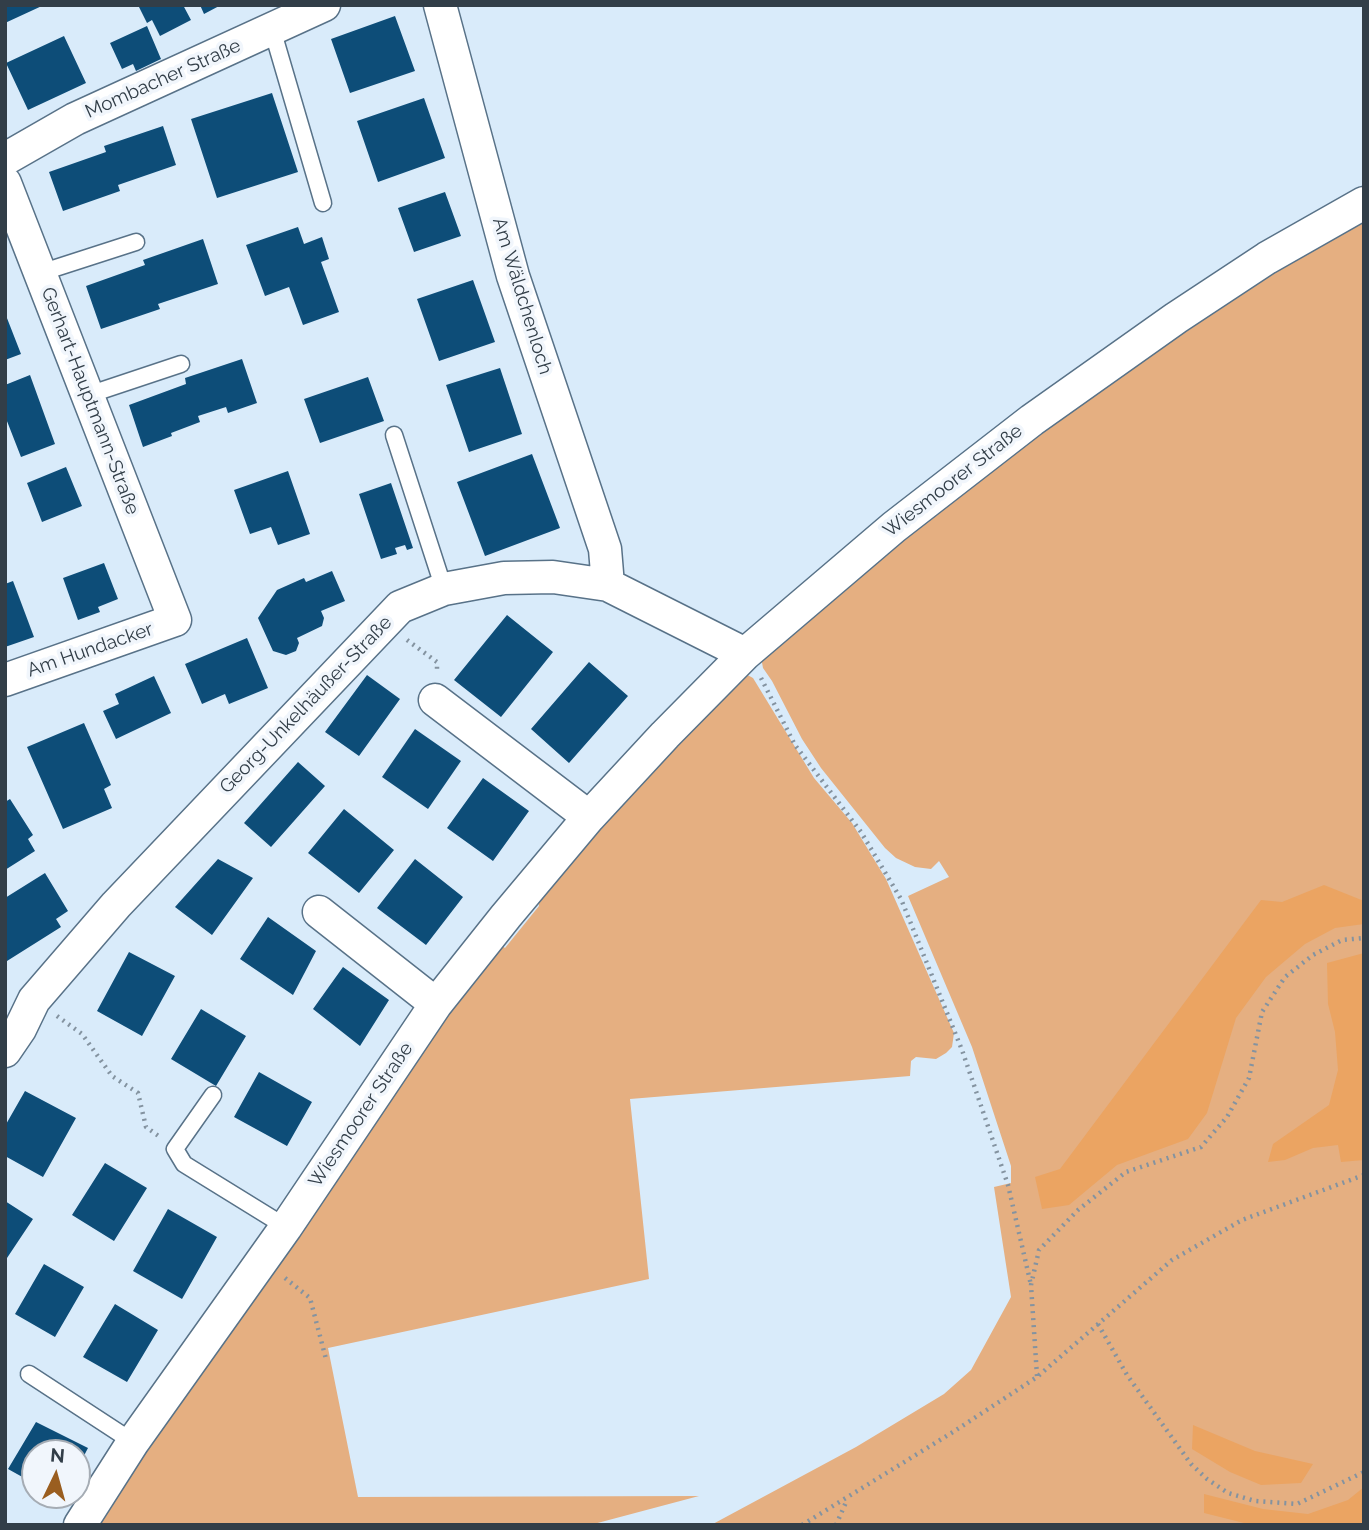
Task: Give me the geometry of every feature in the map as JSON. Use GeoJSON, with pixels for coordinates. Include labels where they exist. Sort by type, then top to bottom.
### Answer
{"type":"FeatureCollection","features":[{"type":"Feature","properties":{"kind":"street","name":"Mombacher Straße"},"geometry":{"type":"LineString","coordinates":[[5,159],[75,119],[324,5]]}},
{"type":"Feature","properties":{"kind":"street","name":"Am Wäldchenloch"},"geometry":{"type":"LineString","coordinates":[[440,5],[513,276],[605,549],[608,585]]}},
{"type":"Feature","properties":{"kind":"street","name":"Gerhart-Hauptmann-Straße"},"geometry":{"type":"LineString","coordinates":[[5,183],[175,620]]}},
{"type":"Feature","properties":{"kind":"street","name":"Wiesmoorer Straße"},"geometry":{"type":"LineString","coordinates":[[80,1525],[133,1442],[286,1227],[436,1004],[589,817],[744,654],[894,527],[1052,405],[1176,317],[1267,258],[1364,203]]}},
{"type":"Feature","properties":{"kind":"street","name":"Georg-Unkelhäußer-Straße"},"geometry":{"type":"LineString","coordinates":[[10,1032],[116,905],[400,607],[444,589],[503,578],[553,577],[608,585],[744,654]]}},
{"type":"Feature","properties":{"kind":"street","name":"Am Hundacker"},"geometry":{"type":"LineString","coordinates":[[5,680],[175,620]]}},
{"type":"Feature","properties":{"kind":"street"},"geometry":{"type":"LineString","coordinates":[[435,700],[589,817]]}},
{"type":"Feature","properties":{"kind":"street"},"geometry":{"type":"LineString","coordinates":[[319,912],[436,1004]]}},
{"type":"Feature","properties":{"kind":"lane"},"geometry":{"type":"LineString","coordinates":[[272,29],[323,203]]}},
{"type":"Feature","properties":{"kind":"lane"},"geometry":{"type":"LineString","coordinates":[[40,273],[136,242]]}},
{"type":"Feature","properties":{"kind":"lane"},"geometry":{"type":"LineString","coordinates":[[88,395],[181,364]]}},
{"type":"Feature","properties":{"kind":"lane"},"geometry":{"type":"LineString","coordinates":[[394,435],[444,589]]}},
{"type":"Feature","properties":{"kind":"lane"},"geometry":{"type":"LineString","coordinates":[[213,1095],[175,1149],[184,1164],[286,1227]]}},
{"type":"Feature","properties":{"kind":"lane"},"geometry":{"type":"LineString","coordinates":[[29,1374],[133,1442]]}},
{"type":"Feature","properties":{"kind":"path"},"geometry":{"type":"LineString","coordinates":[[383,623],[437,662],[435,700]]}},
{"type":"Feature","properties":{"kind":"path"},"geometry":{"type":"LineString","coordinates":[[744,654],[764,682],[795,745],[861,832],[901,899],[962,1050],[1008,1185],[1031,1285],[1037,1377]]}},
{"type":"Feature","properties":{"kind":"path"},"geometry":{"type":"LineString","coordinates":[[1031,1285],[1039,1250],[1077,1210],[1126,1172],[1201,1147],[1227,1116],[1250,1078],[1262,1012],[1285,977],[1313,955],[1342,940],[1364,938]]}},
{"type":"Feature","properties":{"kind":"path"},"geometry":{"type":"LineString","coordinates":[[82,1034],[112,1076],[138,1093],[146,1127]]}},
{"type":"Feature","properties":{"kind":"path"},"geometry":{"type":"LineString","coordinates":[[802,1525],[1037,1377],[1172,1260],[1242,1220],[1364,1175]]}},
{"type":"Feature","properties":{"kind":"path"},"geometry":{"type":"LineString","coordinates":[[262,1260],[310,1298],[326,1359]]}},
{"type":"Feature","properties":{"kind":"path"},"geometry":{"type":"LineString","coordinates":[[1098,1324],[1127,1375],[1191,1464],[1228,1493],[1255,1502],[1297,1504],[1364,1472]]}},
{"type":"Feature","properties":{"kind":"path"},"geometry":{"type":"LineString","coordinates":[[836,1525],[847,1499]]}},
{"type":"Feature","properties":{"kind":"shaded area"},"geometry":{"type":"Polygon","coordinates":[[[1364,218],[1364,1525],[711,1525],[856,1447],[944,1394],[971,1370],[1011,1297],[994,1187],[1011,1183],[1011,1166],[972,1047],[908,896],[949,877],[939,861],[931,869],[915,867],[896,858],[885,848],[821,768],[802,739],[763,668],[761,657],[1058,409],[1238,287],[1364,218]]]}},
{"type":"Feature","properties":{"kind":"shaded area"},"geometry":{"type":"Polygon","coordinates":[[[742,672],[753,678],[814,778],[852,823],[886,879],[954,1033],[952,1047],[936,1059],[916,1057],[911,1061],[910,1076],[630,1099],[649,1279],[328,1348],[358,1497],[699,1496],[590,1525],[100,1525],[113,1505],[109,1501],[496,941],[505,948],[539,906],[536,888],[716,707],[711,701],[742,672]]]}},
{"type":"Feature","properties":{"kind":"shaded area"},"geometry":{"type":"Polygon","coordinates":[[[1324,885],[1364,901],[1364,924],[1335,928],[1305,944],[1266,977],[1236,1018],[1207,1113],[1188,1139],[1117,1165],[1069,1205],[1042,1209],[1035,1177],[1060,1169],[1261,900],[1282,902],[1324,885]]]}},
{"type":"Feature","properties":{"kind":"shaded area"},"geometry":{"type":"Polygon","coordinates":[[[1364,953],[1364,1160],[1341,1162],[1338,1145],[1313,1148],[1285,1160],[1268,1162],[1273,1144],[1329,1105],[1338,1070],[1335,1032],[1328,1004],[1327,963],[1364,953]]]}},
{"type":"Feature","properties":{"kind":"shaded area"},"geometry":{"type":"Polygon","coordinates":[[[1193,1425],[1255,1451],[1313,1464],[1301,1483],[1261,1485],[1230,1472],[1192,1449],[1193,1425]]]}},
{"type":"Feature","properties":{"kind":"shaded area"},"geometry":{"type":"Polygon","coordinates":[[[1364,1487],[1364,1525],[1252,1525],[1204,1513],[1204,1494],[1263,1509],[1308,1514],[1348,1500],[1364,1487]]]}},
{"type":"Feature","properties":{"kind":"building"},"geometry":{"type":"Polygon","coordinates":[[[5,5],[44,5],[5,23],[5,5]]]}},
{"type":"Feature","properties":{"kind":"building"},"geometry":{"type":"Polygon","coordinates":[[[138,5],[183,5],[191,20],[160,36],[152,20],[147,23],[138,5]]]}},
{"type":"Feature","properties":{"kind":"building"},"geometry":{"type":"Polygon","coordinates":[[[200,5],[221,5],[204,14],[200,5]]]}},
{"type":"Feature","properties":{"kind":"building"},"geometry":{"type":"Polygon","coordinates":[[[395,16],[415,71],[350,93],[331,39],[395,16]]]}},
{"type":"Feature","properties":{"kind":"building"},"geometry":{"type":"Polygon","coordinates":[[[147,26],[161,59],[136,71],[133,64],[122,69],[110,43],[147,26]]]}},
{"type":"Feature","properties":{"kind":"building"},"geometry":{"type":"Polygon","coordinates":[[[64,36],[86,83],[28,110],[6,63],[64,36]]]}},
{"type":"Feature","properties":{"kind":"building"},"geometry":{"type":"Polygon","coordinates":[[[272,93],[298,172],[217,198],[191,119],[272,93]]]}},
{"type":"Feature","properties":{"kind":"building"},"geometry":{"type":"Polygon","coordinates":[[[424,98],[445,158],[378,182],[357,121],[424,98]]]}},
{"type":"Feature","properties":{"kind":"building"},"geometry":{"type":"Polygon","coordinates":[[[163,126],[176,165],[118,185],[120,191],[63,211],[49,172],[106,152],[104,146],[163,126]]]}},
{"type":"Feature","properties":{"kind":"building"},"geometry":{"type":"Polygon","coordinates":[[[445,192],[461,236],[414,252],[398,208],[445,192]]]}},
{"type":"Feature","properties":{"kind":"building"},"geometry":{"type":"Polygon","coordinates":[[[298,227],[304,244],[322,237],[329,259],[321,262],[339,312],[303,325],[289,287],[265,296],[246,245],[298,227]]]}},
{"type":"Feature","properties":{"kind":"building"},"geometry":{"type":"Polygon","coordinates":[[[203,239],[218,284],[158,304],[160,309],[101,329],[86,286],[145,265],[143,260],[203,239]]]}},
{"type":"Feature","properties":{"kind":"building"},"geometry":{"type":"Polygon","coordinates":[[[473,280],[495,342],[439,361],[417,299],[473,280]]]}},
{"type":"Feature","properties":{"kind":"building"},"geometry":{"type":"Polygon","coordinates":[[[5,313],[21,354],[5,360],[5,313]]]}},
{"type":"Feature","properties":{"kind":"building"},"geometry":{"type":"Polygon","coordinates":[[[242,359],[257,403],[228,413],[226,407],[198,416],[200,422],[143,447],[129,405],[186,384],[185,378],[242,359]]]}},
{"type":"Feature","properties":{"kind":"building"},"geometry":{"type":"Polygon","coordinates":[[[500,368],[522,434],[469,452],[446,385],[500,368]]]}},
{"type":"Feature","properties":{"kind":"building"},"geometry":{"type":"Polygon","coordinates":[[[30,375],[55,444],[21,457],[5,416],[5,385],[30,375]]]}},
{"type":"Feature","properties":{"kind":"building"},"geometry":{"type":"Polygon","coordinates":[[[368,377],[384,421],[320,443],[304,399],[368,377]]]}},
{"type":"Feature","properties":{"kind":"building"},"geometry":{"type":"Polygon","coordinates":[[[532,454],[560,528],[485,556],[457,482],[532,454]]]}},
{"type":"Feature","properties":{"kind":"building"},"geometry":{"type":"Polygon","coordinates":[[[66,467],[82,506],[42,522],[27,483],[66,467]]]}},
{"type":"Feature","properties":{"kind":"building"},"geometry":{"type":"Polygon","coordinates":[[[288,471],[310,534],[278,545],[271,527],[250,534],[234,490],[288,471]]]}},
{"type":"Feature","properties":{"kind":"building"},"geometry":{"type":"Polygon","coordinates":[[[391,483],[413,548],[407,550],[405,545],[395,548],[397,554],[381,559],[359,494],[391,483]]]}},
{"type":"Feature","properties":{"kind":"building"},"geometry":{"type":"Polygon","coordinates":[[[104,563],[118,599],[98,607],[100,612],[78,620],[63,578],[104,563]]]}},
{"type":"Feature","properties":{"kind":"building"},"geometry":{"type":"Polygon","coordinates":[[[332,571],[345,601],[321,611],[324,618],[322,626],[297,638],[299,643],[296,651],[286,655],[273,651],[258,618],[277,590],[304,578],[306,582],[332,571]]]}},
{"type":"Feature","properties":{"kind":"building"},"geometry":{"type":"Polygon","coordinates":[[[13,581],[34,637],[5,647],[5,584],[13,581]]]}},
{"type":"Feature","properties":{"kind":"building"},"geometry":{"type":"Polygon","coordinates":[[[507,615],[553,652],[501,717],[454,680],[507,615]]]}},
{"type":"Feature","properties":{"kind":"building"},"geometry":{"type":"Polygon","coordinates":[[[247,638],[268,688],[229,704],[225,694],[202,704],[185,664],[247,638]]]}},
{"type":"Feature","properties":{"kind":"building"},"geometry":{"type":"Polygon","coordinates":[[[589,662],[628,696],[569,763],[531,729],[589,662]]]}},
{"type":"Feature","properties":{"kind":"building"},"geometry":{"type":"Polygon","coordinates":[[[367,675],[400,699],[359,756],[325,732],[367,675]]]}},
{"type":"Feature","properties":{"kind":"building"},"geometry":{"type":"Polygon","coordinates":[[[154,676],[171,713],[116,739],[103,711],[119,704],[115,694],[154,676]]]}},
{"type":"Feature","properties":{"kind":"building"},"geometry":{"type":"Polygon","coordinates":[[[84,723],[111,785],[104,789],[112,808],[63,829],[27,747],[84,723]]]}},
{"type":"Feature","properties":{"kind":"building"},"geometry":{"type":"Polygon","coordinates":[[[415,729],[461,761],[428,809],[382,777],[415,729]]]}},
{"type":"Feature","properties":{"kind":"building"},"geometry":{"type":"Polygon","coordinates":[[[298,762],[325,786],[271,847],[244,823],[298,762]]]}},
{"type":"Feature","properties":{"kind":"building"},"geometry":{"type":"Polygon","coordinates":[[[483,778],[529,811],[493,861],[447,828],[483,778]]]}},
{"type":"Feature","properties":{"kind":"building"},"geometry":{"type":"Polygon","coordinates":[[[10,799],[33,835],[28,839],[35,851],[5,870],[5,802],[10,799]]]}},
{"type":"Feature","properties":{"kind":"building"},"geometry":{"type":"Polygon","coordinates":[[[344,809],[394,850],[359,893],[308,853],[344,809]]]}},
{"type":"Feature","properties":{"kind":"building"},"geometry":{"type":"Polygon","coordinates":[[[218,859],[253,878],[212,935],[175,907],[218,859]]]}},
{"type":"Feature","properties":{"kind":"building"},"geometry":{"type":"Polygon","coordinates":[[[415,859],[463,897],[426,945],[377,908],[415,859]]]}},
{"type":"Feature","properties":{"kind":"building"},"geometry":{"type":"Polygon","coordinates":[[[45,873],[68,911],[56,919],[61,927],[7,961],[5,898],[45,873]]]}},
{"type":"Feature","properties":{"kind":"building"},"geometry":{"type":"Polygon","coordinates":[[[268,917],[316,951],[293,995],[240,959],[268,917]]]}},
{"type":"Feature","properties":{"kind":"building"},"geometry":{"type":"Polygon","coordinates":[[[129,952],[175,976],[142,1036],[97,1011],[129,952]]]}},
{"type":"Feature","properties":{"kind":"building"},"geometry":{"type":"Polygon","coordinates":[[[343,967],[389,1000],[360,1046],[313,1009],[343,967]]]}},
{"type":"Feature","properties":{"kind":"building"},"geometry":{"type":"Polygon","coordinates":[[[201,1009],[246,1036],[216,1086],[171,1059],[201,1009]]]}},
{"type":"Feature","properties":{"kind":"building"},"geometry":{"type":"Polygon","coordinates":[[[259,1072],[312,1102],[287,1146],[234,1117],[259,1072]]]}},
{"type":"Feature","properties":{"kind":"building"},"geometry":{"type":"Polygon","coordinates":[[[25,1091],[76,1118],[43,1177],[5,1156],[5,1126],[25,1091]]]}},
{"type":"Feature","properties":{"kind":"building"},"geometry":{"type":"Polygon","coordinates":[[[105,1163],[147,1188],[114,1241],[72,1215],[105,1163]]]}},
{"type":"Feature","properties":{"kind":"building"},"geometry":{"type":"Polygon","coordinates":[[[5,1201],[33,1219],[5,1261],[5,1201]]]}},
{"type":"Feature","properties":{"kind":"building"},"geometry":{"type":"Polygon","coordinates":[[[168,1209],[217,1237],[182,1299],[133,1271],[168,1209]]]}},
{"type":"Feature","properties":{"kind":"building"},"geometry":{"type":"Polygon","coordinates":[[[44,1264],[84,1287],[55,1337],[15,1314],[44,1264]]]}},
{"type":"Feature","properties":{"kind":"building"},"geometry":{"type":"Polygon","coordinates":[[[115,1304],[158,1330],[127,1382],[83,1357],[115,1304]]]}},
{"type":"Feature","properties":{"kind":"building"},"geometry":{"type":"Polygon","coordinates":[[[36,1422],[70,1439],[26,1439],[36,1422]]]}},
{"type":"Feature","properties":{"kind":"building"},"geometry":{"type":"Polygon","coordinates":[[[21,1447],[21,1476],[8,1469],[21,1447]]]}}]}
